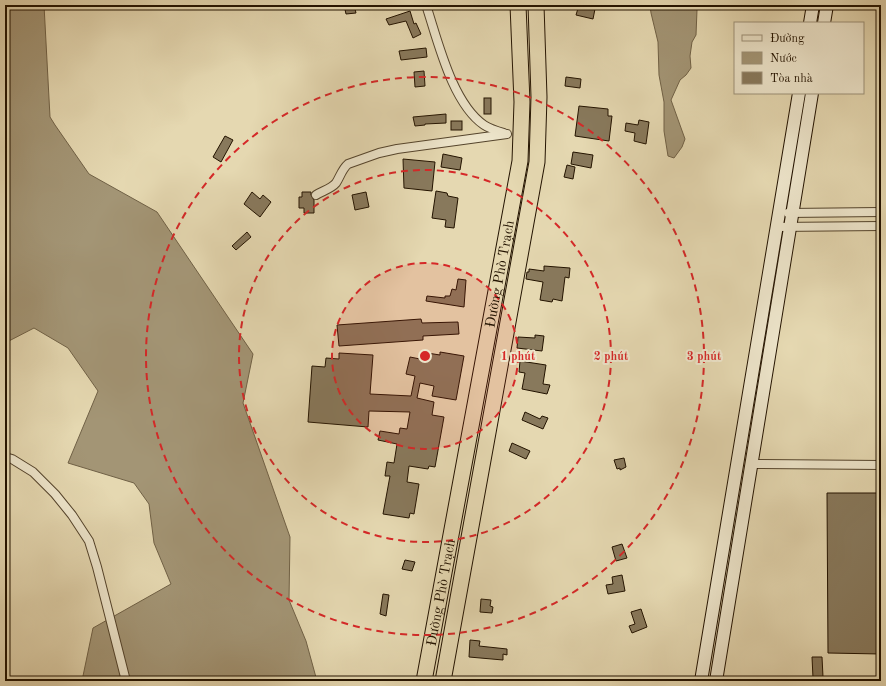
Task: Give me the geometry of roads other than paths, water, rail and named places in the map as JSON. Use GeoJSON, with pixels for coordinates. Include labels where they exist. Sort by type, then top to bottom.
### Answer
{"type":"FeatureCollection","features":[{"type":"Feature","properties":{"kind":"highway","name":"Đường Phò Trạch"},"geometry":{"type":"LineString","coordinates":[[424,681],[520,161],[514,134],[522,102],[518,5]]}},
{"type":"Feature","properties":{"kind":"highway","name":"Đường Phò Trạch"},"geometry":{"type":"LineString","coordinates":[[443,681],[537,162],[539,97],[536,5]]}},
{"type":"Feature","properties":{"kind":"street"},"geometry":{"type":"LineString","coordinates":[[426,5],[450,78],[461,99],[473,115],[484,126],[514,134]]}},
{"type":"Feature","properties":{"kind":"street"},"geometry":{"type":"LineString","coordinates":[[810,22],[813,5]]}},
{"type":"Feature","properties":{"kind":"street"},"geometry":{"type":"LineString","coordinates":[[824,22],[827,5]]}},
{"type":"Feature","properties":{"kind":"street"},"geometry":{"type":"LineString","coordinates":[[701,681],[799,94]]}},
{"type":"Feature","properties":{"kind":"street"},"geometry":{"type":"LineString","coordinates":[[716,681],[812,94]]}},
{"type":"Feature","properties":{"kind":"street"},"geometry":{"type":"LineString","coordinates":[[316,195],[332,186],[345,166],[348,164],[379,153],[397,149],[514,134]]}},
{"type":"Feature","properties":{"kind":"street"},"geometry":{"type":"LineString","coordinates":[[779,213],[881,212]]}},
{"type":"Feature","properties":{"kind":"street"},"geometry":{"type":"LineString","coordinates":[[777,227],[881,226]]}},
{"type":"Feature","properties":{"kind":"street"},"geometry":{"type":"LineString","coordinates":[[5,457],[12,459],[33,472],[55,494],[72,515],[89,541],[126,681]]}},
{"type":"Feature","properties":{"kind":"street"},"geometry":{"type":"LineString","coordinates":[[751,464],[881,465]]}},
{"type":"Feature","properties":{"kind":"water"},"geometry":{"type":"Polygon","coordinates":[[[5,5],[44,5],[50,117],[89,174],[157,212],[253,354],[243,403],[290,537],[289,600],[306,641],[317,681],[86,681],[83,676],[93,628],[171,584],[154,543],[149,504],[134,483],[68,463],[98,391],[68,348],[34,328],[5,343],[5,5]]]}},
{"type":"Feature","properties":{"kind":"water"},"geometry":{"type":"Polygon","coordinates":[[[650,5],[699,5],[697,10],[696,35],[692,42],[690,56],[691,68],[680,80],[671,100],[685,139],[682,147],[674,158],[668,156],[664,131],[664,102],[659,75],[658,42],[650,5]]]}}]}
